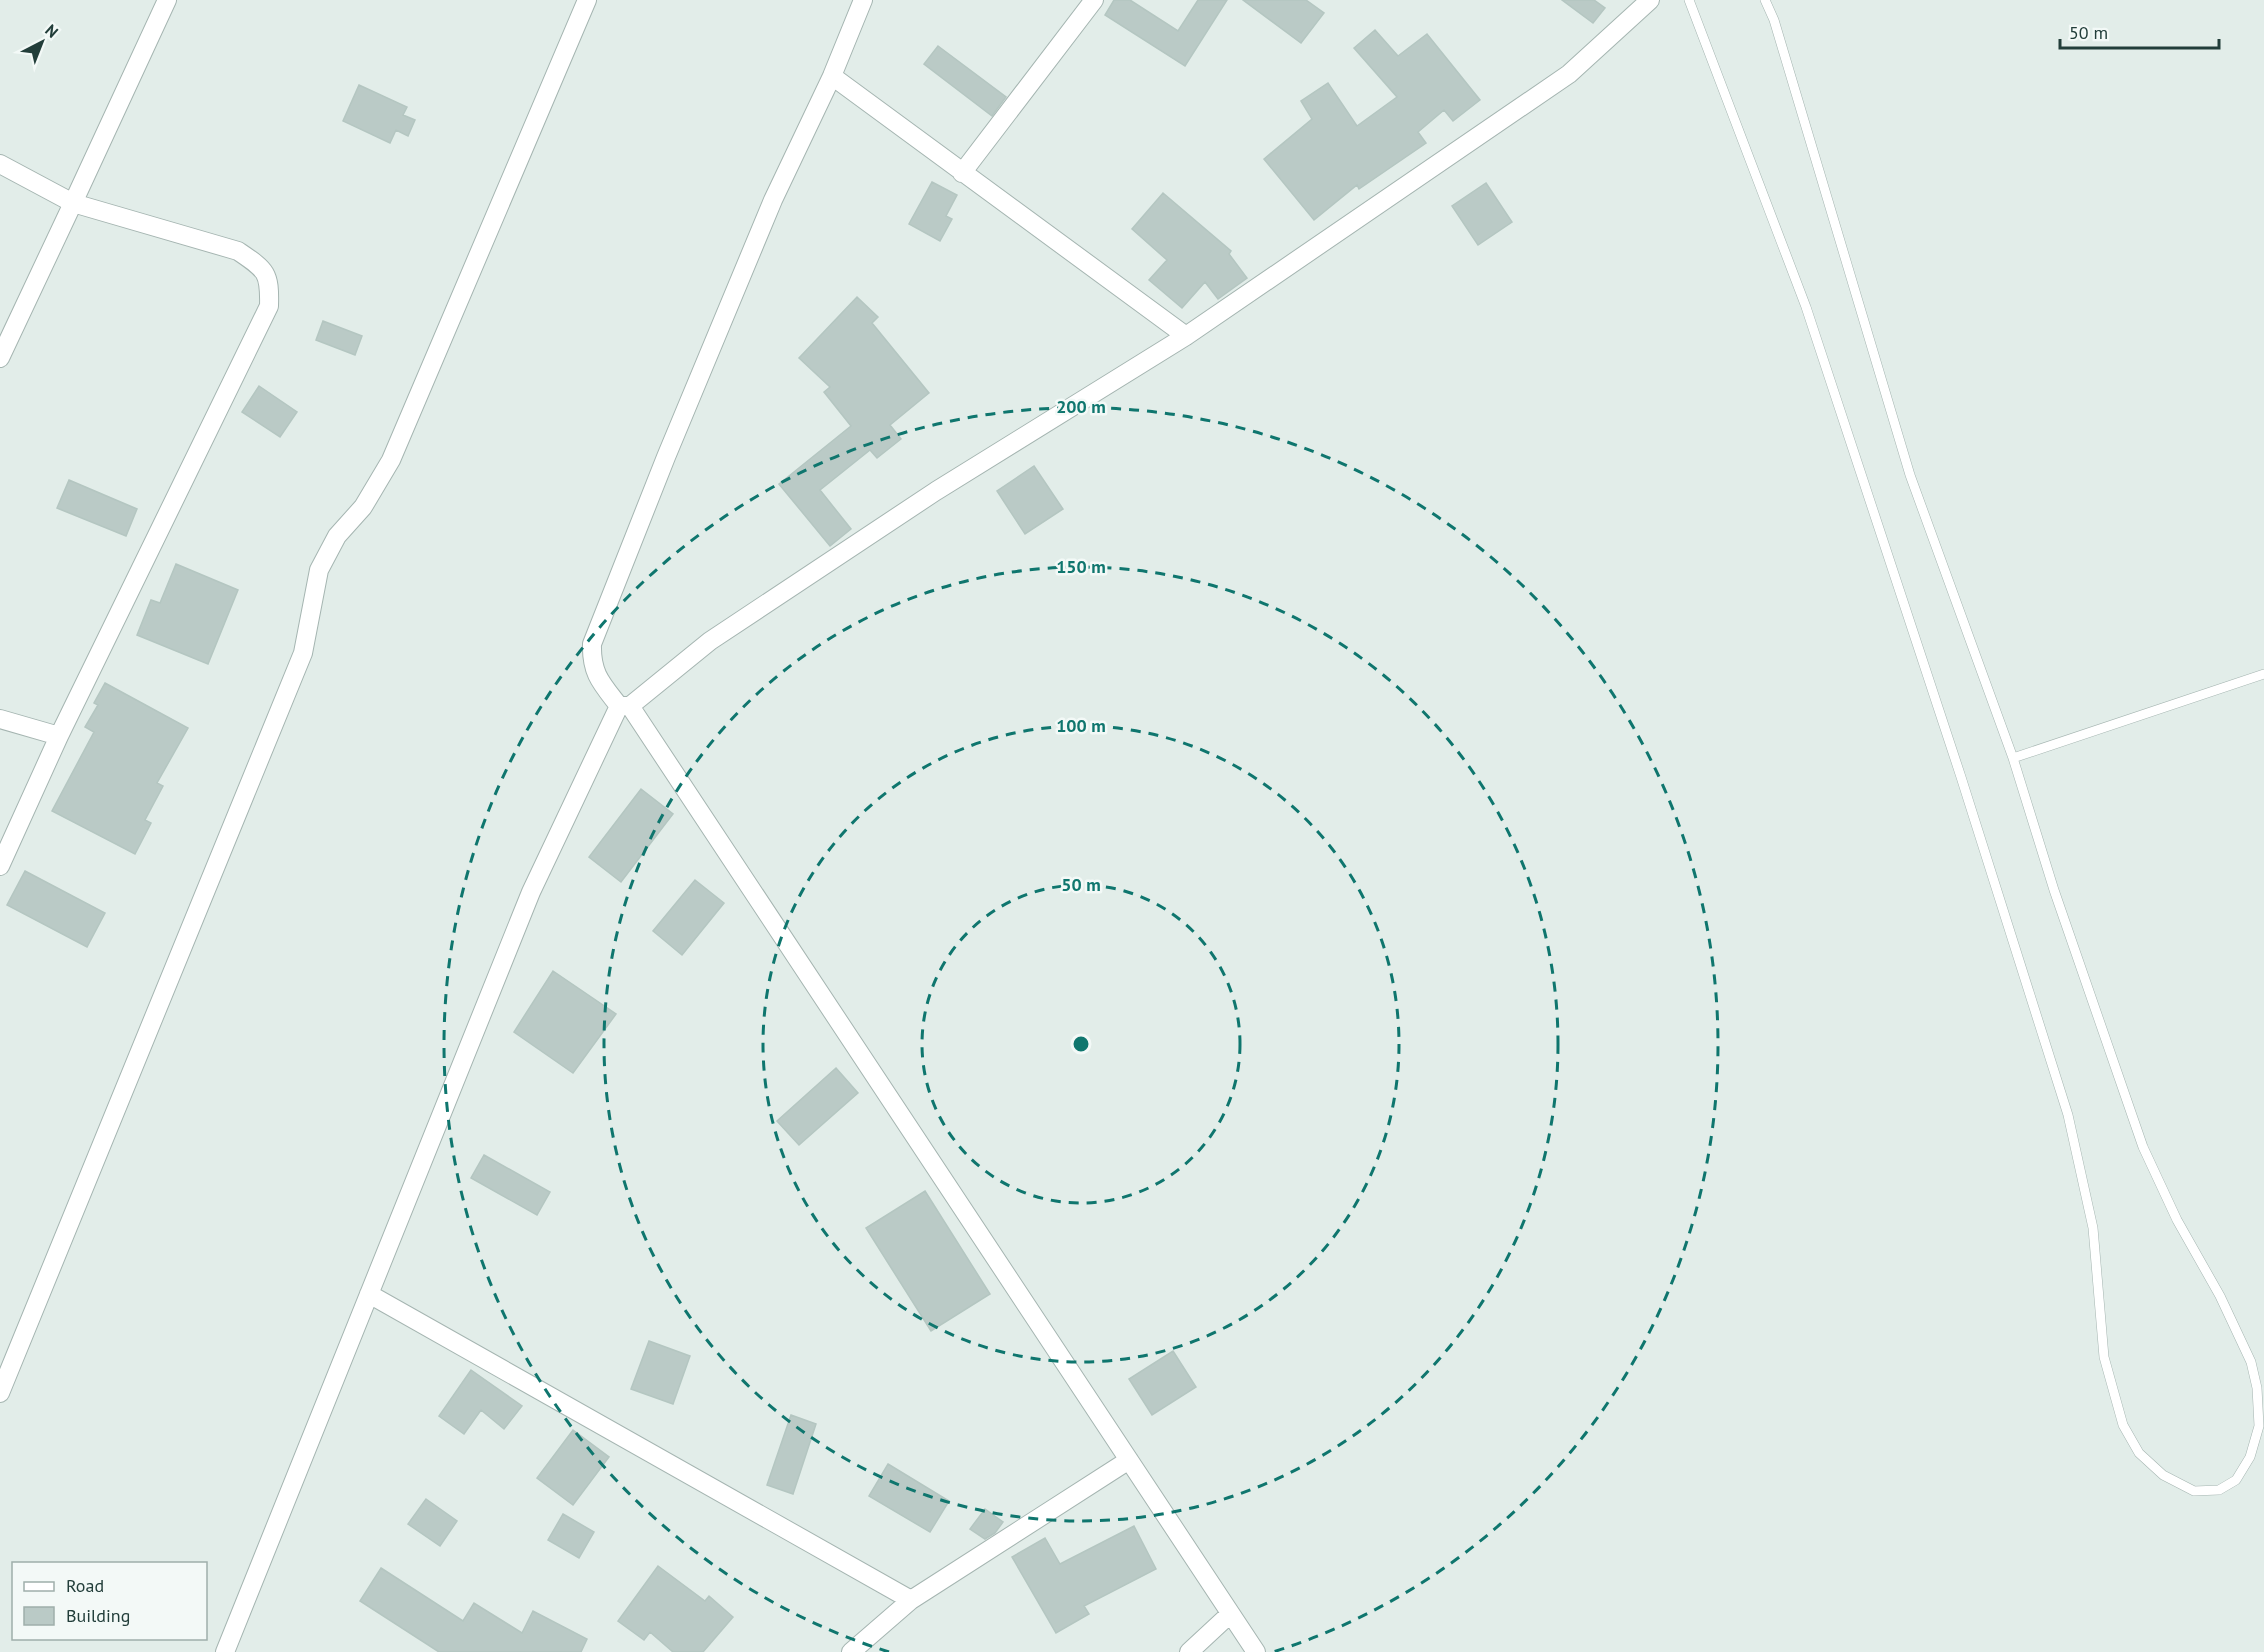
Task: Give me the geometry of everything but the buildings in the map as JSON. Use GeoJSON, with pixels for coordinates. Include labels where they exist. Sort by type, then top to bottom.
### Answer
{"type":"FeatureCollection","features":[{"type":"Feature","properties":{"kind":"street"},"geometry":{"type":"LineString","coordinates":[[0,358],[167,0]]}},
{"type":"Feature","properties":{"kind":"street"},"geometry":{"type":"LineString","coordinates":[[0,1394],[303,653],[319,570],[337,536],[363,507],[391,460],[587,0]]}},
{"type":"Feature","properties":{"kind":"street"},"geometry":{"type":"LineString","coordinates":[[863,0],[832,76],[773,200],[666,457],[592,644],[594,667],[603,688],[624,706],[1256,1652]]}},
{"type":"Feature","properties":{"kind":"street"},"geometry":{"type":"LineString","coordinates":[[962,173],[1094,0]]}},
{"type":"Feature","properties":{"kind":"street"},"geometry":{"type":"LineString","coordinates":[[225,1652],[531,892],[624,706],[710,641],[936,490],[1186,336],[1569,74],[1650,0]]}},
{"type":"Feature","properties":{"kind":"street"},"geometry":{"type":"LineString","coordinates":[[832,76],[1186,336]]}},
{"type":"Feature","properties":{"kind":"street"},"geometry":{"type":"LineString","coordinates":[[0,164],[73,202],[238,251],[258,264],[270,281],[269,306],[59,736],[0,866]]}},
{"type":"Feature","properties":{"kind":"street"},"geometry":{"type":"LineString","coordinates":[[0,718],[59,736]]}},
{"type":"Feature","properties":{"kind":"street"},"geometry":{"type":"LineString","coordinates":[[369,1294],[911,1600]]}},
{"type":"Feature","properties":{"kind":"street"},"geometry":{"type":"LineString","coordinates":[[851,1652],[911,1600],[1129,1460]]}},
{"type":"Feature","properties":{"kind":"street"},"geometry":{"type":"LineString","coordinates":[[1189,1652],[1230,1614]]}},
{"type":"Feature","properties":{"kind":"lane"},"geometry":{"type":"LineString","coordinates":[[1689,0],[1806,307],[1961,777],[2068,1115],[2093,1228],[2104,1357],[2123,1425],[2139,1453],[2163,1475],[2194,1491],[2219,1490],[2236,1480],[2250,1456],[2259,1426],[2257,1388],[2252,1362],[2220,1296],[2177,1220],[2143,1147],[2054,890],[2013,758],[1910,475],[1818,163],[1774,20],[1765,0]]}},
{"type":"Feature","properties":{"kind":"lane"},"geometry":{"type":"LineString","coordinates":[[2013,758],[2264,674]]}}]}
